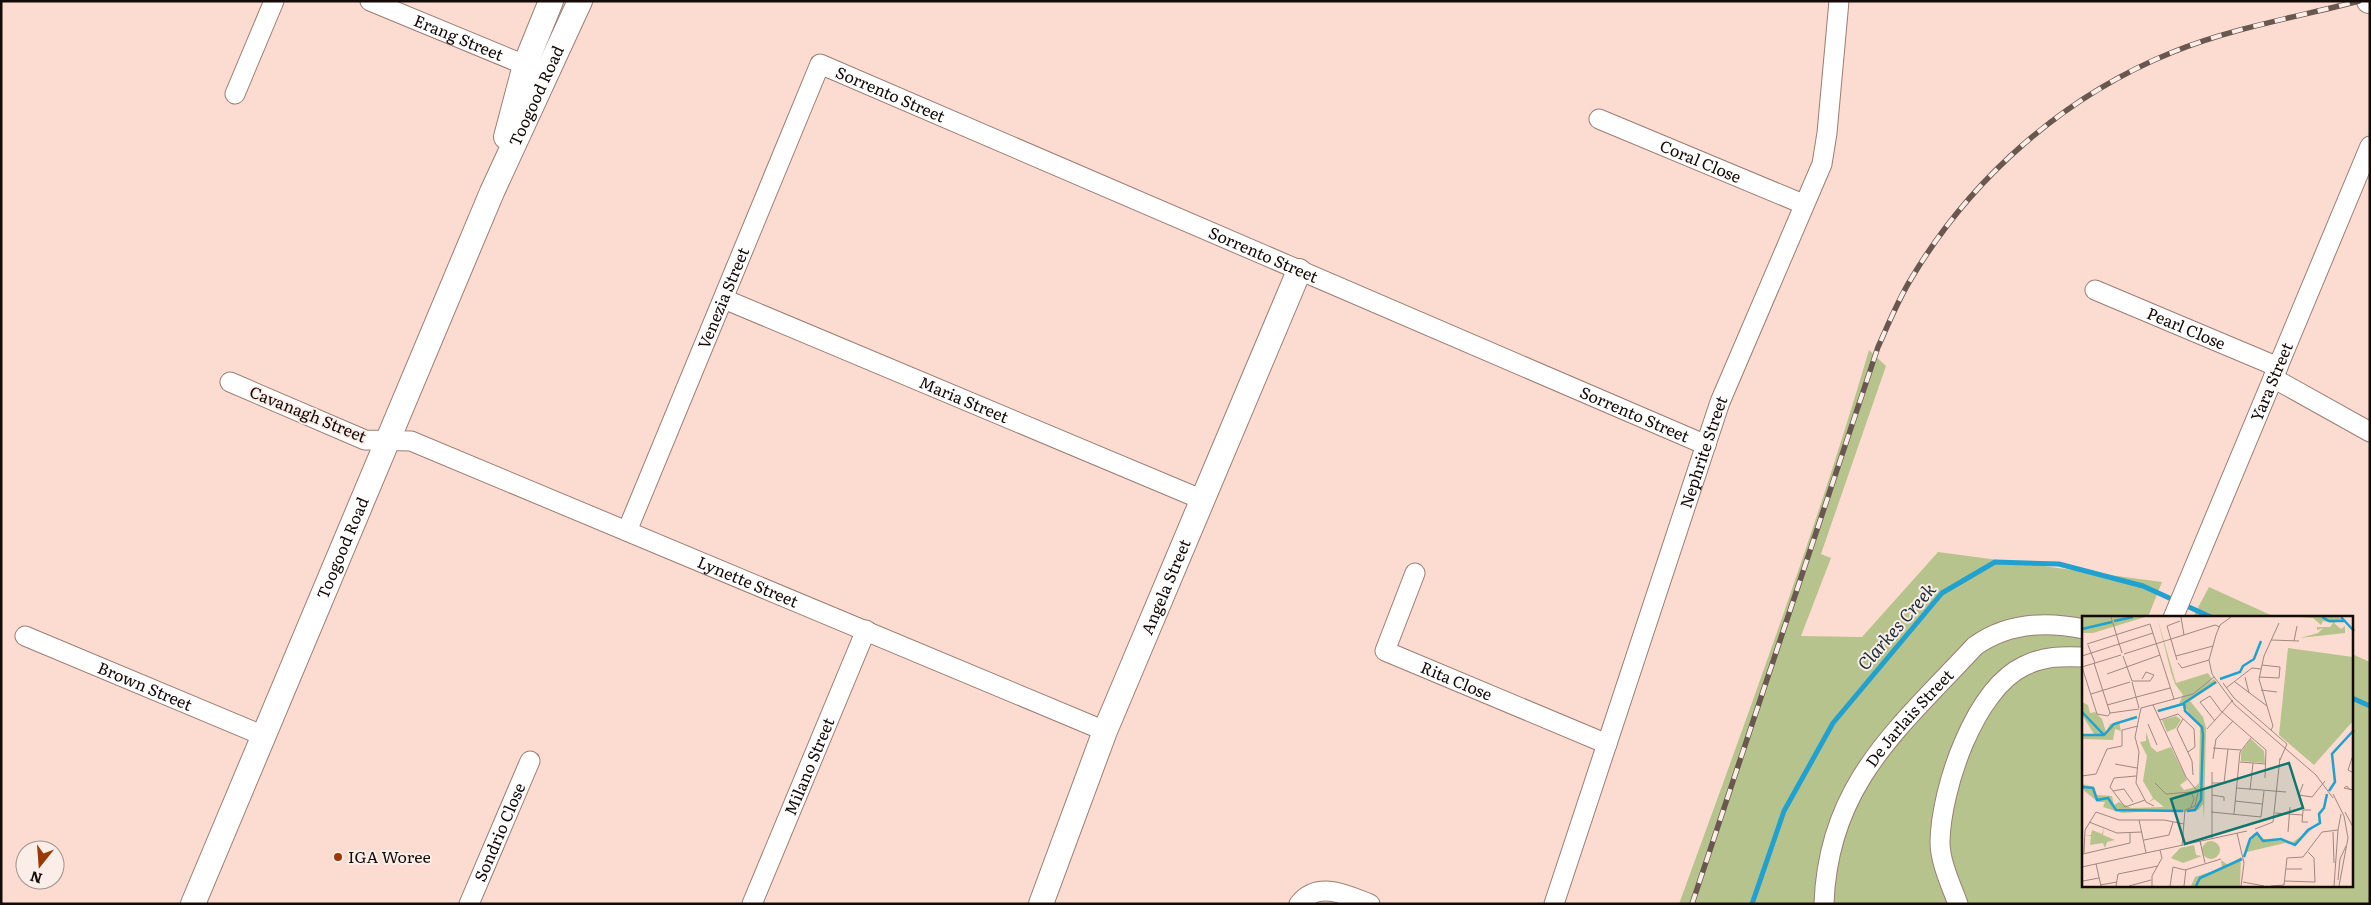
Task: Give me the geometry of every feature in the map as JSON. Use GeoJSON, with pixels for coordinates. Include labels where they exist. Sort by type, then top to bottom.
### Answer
{"type":"FeatureCollection","features":[{"type":"Feature","properties":{"kind":"street"},"geometry":{"type":"LineString","coordinates":[[235,94],[274,1]]}},
{"type":"Feature","properties":{"kind":"street","name":"Erang Street"},"geometry":{"type":"LineString","coordinates":[[370,1],[548,75]]}},
{"type":"Feature","properties":{"kind":"street","name":"Toogood Road"},"geometry":{"type":"LineString","coordinates":[[492,192],[525,65],[551,1]]}},
{"type":"Feature","properties":{"kind":"street","name":"Toogood Road"},"geometry":{"type":"LineString","coordinates":[[193,904],[492,192],[548,75],[580,1]]}},
{"type":"Feature","properties":{"kind":"street","name":"Nephrite Street"},"geometry":{"type":"LineString","coordinates":[[1554,904],[1720,402],[1803,204],[1822,164],[1827,133],[1839,1]]}},
{"type":"Feature","properties":{"kind":"street","name":"Sorrento Street"},"geometry":{"type":"LineString","coordinates":[[820,64],[1706,445]]}},
{"type":"Feature","properties":{"kind":"street","name":"Venezia Street"},"geometry":{"type":"LineString","coordinates":[[627,530],[820,64]]}},
{"type":"Feature","properties":{"kind":"street","name":"Coral Close"},"geometry":{"type":"LineString","coordinates":[[1599,119],[1803,204]]}},
{"type":"Feature","properties":{"kind":"street","name":"Yara Street"},"geometry":{"type":"LineString","coordinates":[[2174,616],[2370,146]]}},
{"type":"Feature","properties":{"kind":"street","name":"Angela Street"},"geometry":{"type":"LineString","coordinates":[[1041,904],[1105,731],[1299,271]]}},
{"type":"Feature","properties":{"kind":"street","name":"Pearl Close"},"geometry":{"type":"LineString","coordinates":[[2095,290],[2275,372],[2370,432]]}},
{"type":"Feature","properties":{"kind":"street","name":"Maria Street"},"geometry":{"type":"LineString","coordinates":[[724,299],[1203,500]]}},
{"type":"Feature","properties":{"kind":"street","name":"Cavanagh Street"},"geometry":{"type":"LineString","coordinates":[[230,382],[365,440],[388,441]]}},
{"type":"Feature","properties":{"kind":"street","name":"Lynette Street"},"geometry":{"type":"LineString","coordinates":[[388,441],[411,441],[1105,731]]}},
{"type":"Feature","properties":{"kind":"street","name":"Rita Close"},"geometry":{"type":"LineString","coordinates":[[1415,573],[1384,651],[1607,744]]}},
{"type":"Feature","properties":{"kind":"street","name":"De Jarlais Street"},"geometry":{"type":"LineString","coordinates":[[1824,904],[1827,860],[1848,798],[1862,773],[1878,751],[1968,653],[1985,639],[2013,628],[2050,624],[2082,629]]}},
{"type":"Feature","properties":{"kind":"street","name":"Milano Street"},"geometry":{"type":"LineString","coordinates":[[752,904],[866,630]]}},
{"type":"Feature","properties":{"kind":"street","name":"Brown Street"},"geometry":{"type":"LineString","coordinates":[[25,636],[264,736]]}},
{"type":"Feature","properties":{"kind":"street"},"geometry":{"type":"LineString","coordinates":[[1958,904],[1945,866],[1940,843],[1950,778],[1967,737],[1996,687],[2012,672],[2054,656],[2082,657]]}},
{"type":"Feature","properties":{"kind":"street","name":"Sondrio Close"},"geometry":{"type":"LineString","coordinates":[[469,904],[530,761]]}},
{"type":"Feature","properties":{"kind":"street"},"geometry":{"type":"LineString","coordinates":[[1306,898],[1326,890],[1342,892],[1370,904]]}},
{"type":"Feature","properties":{"kind":"green space"},"geometry":{"type":"Polygon","coordinates":[[[1869,350],[1886,366],[1821,554],[1831,558],[1801,636],[1862,637],[1938,552],[2162,582],[2148,616],[2082,616],[2082,888],[2354,888],[2354,655],[2370,662],[2370,904],[1679,904],[1754,697],[1826,490],[1869,350]]]}},
{"type":"Feature","properties":{"kind":"green space"},"geometry":{"type":"Polygon","coordinates":[[[2209,587],[2273,616],[2194,616],[2209,587]]]}},
{"type":"Feature","properties":{"kind":"waterway","name":"Clarkes Creek"},"geometry":{"type":"LineString","coordinates":[[1752,904],[1784,811],[1833,723],[1942,593],[1995,562],[2059,564],[2143,586],[2209,616]]}},
{"type":"Feature","properties":{"kind":"waterway","name":"Clarkes Creek"},"geometry":{"type":"LineString","coordinates":[[2354,699],[2370,706]]}},
{"type":"Feature","properties":{"kind":"railway"},"geometry":{"type":"LineString","coordinates":[[1692,904],[1878,347],[1906,287],[1935,242],[1962,207],[1992,174],[2024,144],[2058,117],[2095,92],[2133,70],[2173,52],[2218,36],[2359,1]]}},
{"type":"Feature","properties":{"kind":"place","name":"IGA Woree"},"geometry":{"type":"Point","coordinates":[338,857]}}]}
